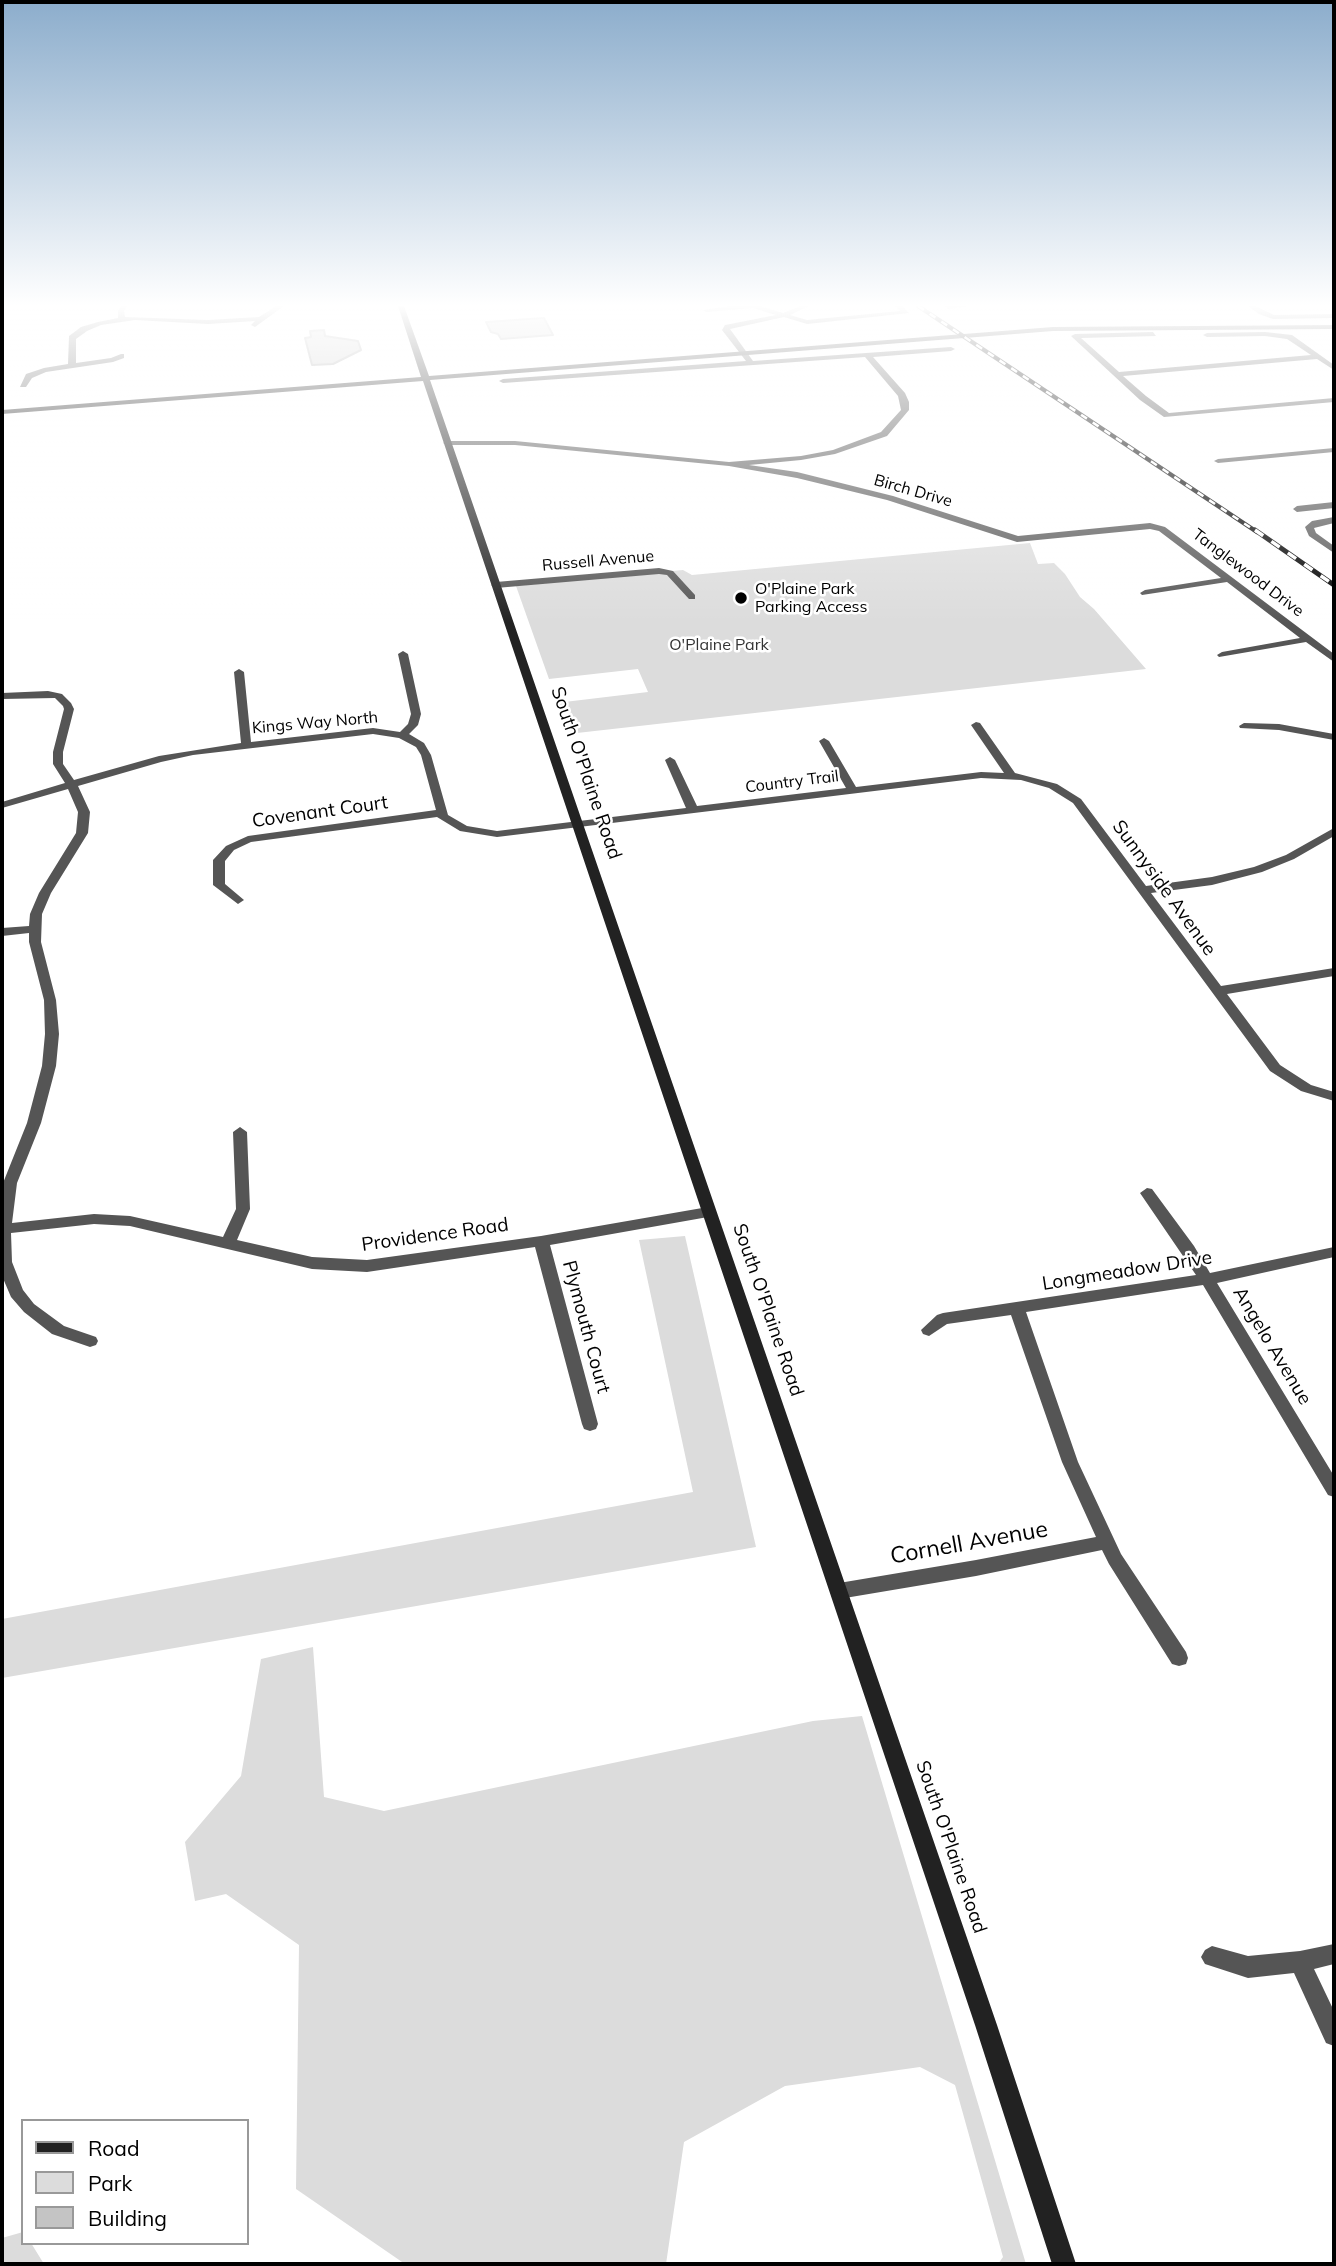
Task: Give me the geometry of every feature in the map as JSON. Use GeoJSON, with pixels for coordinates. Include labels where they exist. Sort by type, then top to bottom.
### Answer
{"type":"FeatureCollection","features":[{"type":"Feature","properties":{"kind":"main road","name":"South O'Plaine Road"},"geometry":{"type":"LineString","coordinates":[[436,412],[839,1591],[1064,2264]]}},
{"type":"Feature","properties":{"kind":"street"},"geometry":{"type":"LineString","coordinates":[[447,443],[514,443],[729,464],[801,458],[835,452],[875,439],[893,428],[904,412]]}},
{"type":"Feature","properties":{"kind":"street"},"geometry":{"type":"LineString","coordinates":[[1161,412],[1167,415],[1208,412]]}},
{"type":"Feature","properties":{"kind":"street"},"geometry":{"type":"LineString","coordinates":[[1219,461],[1334,450]]}},
{"type":"Feature","properties":{"kind":"street","name":"Birch Drive"},"geometry":{"type":"LineString","coordinates":[[729,464],[864,491],[1017,538],[1150,526],[1162,529],[1176,538]]}},
{"type":"Feature","properties":{"kind":"street"},"geometry":{"type":"LineString","coordinates":[[1297,509],[1334,505]]}},
{"type":"Feature","properties":{"kind":"street"},"geometry":{"type":"LineString","coordinates":[[1334,520],[1315,523],[1309,527],[1312,534],[1334,550]]}},
{"type":"Feature","properties":{"kind":"street","name":"Tanglewood Drive"},"geometry":{"type":"LineString","coordinates":[[1176,538],[1334,659]]}},
{"type":"Feature","properties":{"kind":"street","name":"Russell Avenue"},"geometry":{"type":"LineString","coordinates":[[496,585],[659,570],[670,573],[692,597]]}},
{"type":"Feature","properties":{"kind":"street"},"geometry":{"type":"LineString","coordinates":[[1145,593],[1229,579]]}},
{"type":"Feature","properties":{"kind":"street"},"geometry":{"type":"LineString","coordinates":[[1222,655],[1308,639]]}},
{"type":"Feature","properties":{"kind":"street"},"geometry":{"type":"LineString","coordinates":[[402,734],[413,725],[416,714],[403,654]]}},
{"type":"Feature","properties":{"kind":"street"},"geometry":{"type":"LineString","coordinates":[[239,672],[246,745]]}},
{"type":"Feature","properties":{"kind":"street"},"geometry":{"type":"LineString","coordinates":[[2,696],[33,693],[58,696],[70,690]]}},
{"type":"Feature","properties":{"kind":"street"},"geometry":{"type":"LineString","coordinates":[[58,696],[69,709],[58,752],[58,764],[82,805],[82,833],[36,914],[35,942],[50,1000],[52,1034],[49,1066],[34,1123],[10,1183],[3,1229],[4,1262],[16,1293],[44,1321],[74,1337],[90,1341]]}},
{"type":"Feature","properties":{"kind":"street"},"geometry":{"type":"LineString","coordinates":[[976,725],[1011,775]]}},
{"type":"Feature","properties":{"kind":"street"},"geometry":{"type":"LineString","coordinates":[[1244,726],[1267,725],[1334,737]]}},
{"type":"Feature","properties":{"kind":"street","name":"Kings Way North"},"geometry":{"type":"LineString","coordinates":[[2,805],[159,759],[246,745],[364,732],[402,734],[416,742],[426,755],[440,813]]}},
{"type":"Feature","properties":{"kind":"street"},"geometry":{"type":"LineString","coordinates":[[824,741],[853,790]]}},
{"type":"Feature","properties":{"kind":"street"},"geometry":{"type":"LineString","coordinates":[[670,760],[693,810]]}},
{"type":"Feature","properties":{"kind":"street","name":"Country Trail"},"geometry":{"type":"LineString","coordinates":[[578,825],[981,775],[1011,775]]}},
{"type":"Feature","properties":{"kind":"street","name":"Sunnyside Avenue"},"geometry":{"type":"LineString","coordinates":[[1011,775],[1053,786],[1077,801],[1265,1055],[1285,1076],[1306,1088],[1334,1097]]}},
{"type":"Feature","properties":{"kind":"street"},"geometry":{"type":"LineString","coordinates":[[440,813],[464,829],[497,834],[578,825]]}},
{"type":"Feature","properties":{"kind":"street","name":"Covenant Court"},"geometry":{"type":"LineString","coordinates":[[238,900],[219,885],[219,860],[230,848],[248,839],[440,813]]}},
{"type":"Feature","properties":{"kind":"street"},"geometry":{"type":"LineString","coordinates":[[1144,890],[1212,881],[1258,870],[1290,857],[1334,833]]}},
{"type":"Feature","properties":{"kind":"street"},"geometry":{"type":"LineString","coordinates":[[2,932],[35,929]]}},
{"type":"Feature","properties":{"kind":"street"},"geometry":{"type":"LineString","coordinates":[[1218,991],[1334,972]]}},
{"type":"Feature","properties":{"kind":"street"},"geometry":{"type":"LineString","coordinates":[[228,1243],[243,1209],[240,1132]]}},
{"type":"Feature","properties":{"kind":"street","name":"Angelo Avenue"},"geometry":{"type":"LineString","coordinates":[[1147,1193],[1207,1279],[1334,1490]]}},
{"type":"Feature","properties":{"kind":"street","name":"Providence Road"},"geometry":{"type":"LineString","coordinates":[[3,1229],[93,1219],[130,1221],[312,1263],[368,1266],[541,1241],[708,1212]]}},
{"type":"Feature","properties":{"kind":"street","name":"Plymouth Court"},"geometry":{"type":"LineString","coordinates":[[541,1241],[590,1424]]}},
{"type":"Feature","properties":{"kind":"street","name":"Longmeadow Drive"},"geometry":{"type":"LineString","coordinates":[[929,1330],[943,1319],[1207,1279],[1334,1252]]}},
{"type":"Feature","properties":{"kind":"street"},"geometry":{"type":"LineString","coordinates":[[1017,1308],[1070,1462],[1107,1542],[1179,1658]]}},
{"type":"Feature","properties":{"kind":"street","name":"Cornell Avenue"},"geometry":{"type":"LineString","coordinates":[[839,1591],[1107,1542]]}},
{"type":"Feature","properties":{"kind":"street"},"geometry":{"type":"LineString","coordinates":[[1212,1957],[1248,1967],[1300,1962],[1334,1954]]}},
{"type":"Feature","properties":{"kind":"street"},"geometry":{"type":"LineString","coordinates":[[1300,1962],[1334,2035]]}},
{"type":"Feature","properties":{"kind":"green space","name":"O'Plaine Park"},"geometry":{"type":"Polygon","coordinates":[[[1030,543],[1038,564],[1054,563],[1080,597],[1094,609],[1146,669],[568,734],[556,703],[648,692],[638,669],[549,679],[516,586],[683,570],[692,575],[1030,543]]]}},
{"type":"Feature","properties":{"kind":"green space"},"geometry":{"type":"Polygon","coordinates":[[[685,1236],[756,1547],[2,1678],[2,1619],[693,1492],[639,1240],[685,1236]]]}},
{"type":"Feature","properties":{"kind":"green space"},"geometry":{"type":"Polygon","coordinates":[[[313,1647],[324,1797],[384,1811],[813,1721],[862,1716],[1026,2264],[998,2264],[1003,2257],[955,2085],[920,2067],[785,2086],[684,2142],[666,2264],[405,2264],[296,2189],[299,1945],[226,1894],[195,1901],[185,1842],[241,1776],[261,1659],[313,1647]]]}},
{"type":"Feature","properties":{"kind":"green space"},"geometry":{"type":"Polygon","coordinates":[[[21,2233],[21,2245],[32,2245],[44,2264],[2,2264],[2,2238],[21,2233]]]}},
{"type":"Feature","properties":{"kind":"railway"},"geometry":{"type":"LineString","coordinates":[[1077,412],[1257,532]]}},
{"type":"Feature","properties":{"kind":"railway"},"geometry":{"type":"LineString","coordinates":[[1255,530],[1334,585]]}},
{"type":"Feature","properties":{"kind":"place","name":"O'Plaine Park Parking Access"},"geometry":{"type":"Point","coordinates":[741,598]}}]}
